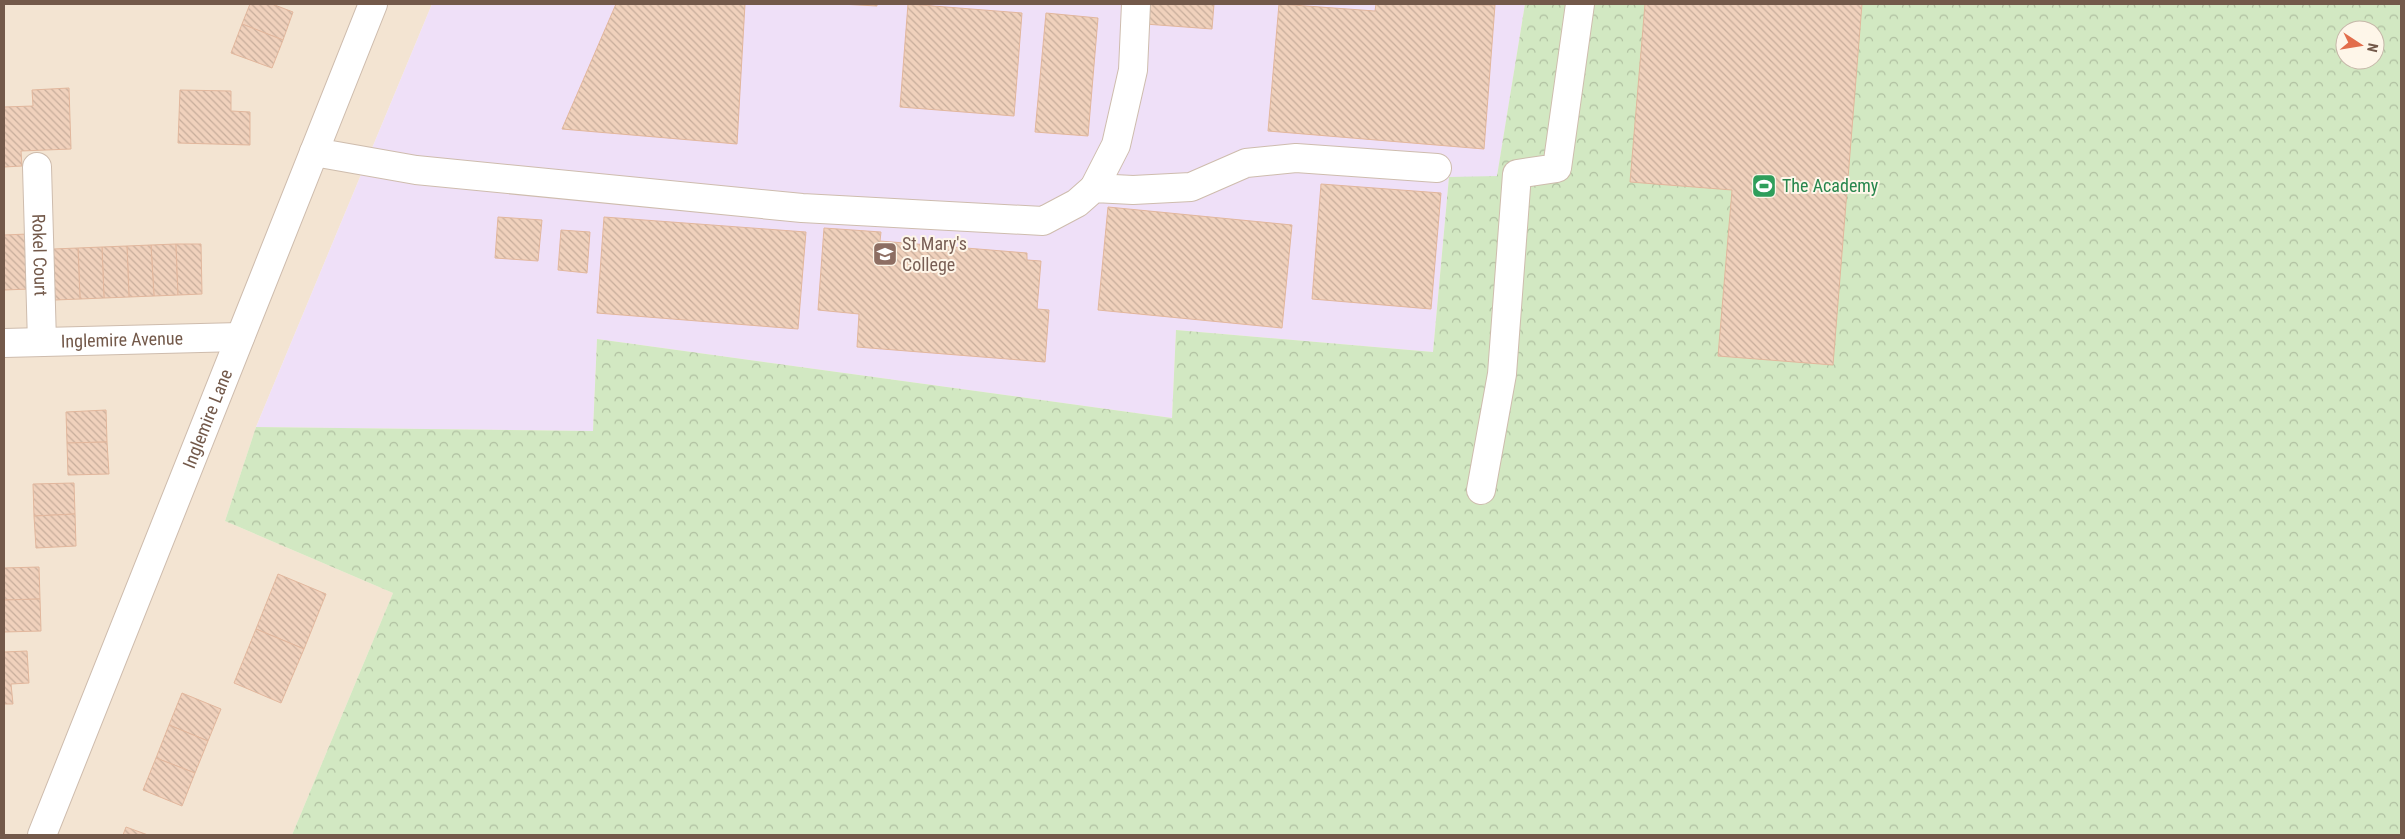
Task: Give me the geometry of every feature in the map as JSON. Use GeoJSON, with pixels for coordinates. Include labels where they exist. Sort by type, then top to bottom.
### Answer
{"type":"FeatureCollection","features":[{"type":"Feature","properties":{"kind":"street","name":"Inglemire Lane"},"geometry":{"type":"LineString","coordinates":[[42,835],[373,4]]}},
{"type":"Feature","properties":{"kind":"street"},"geometry":{"type":"LineString","coordinates":[[314,152],[416,170],[782,206],[1043,221],[1076,203],[1094,188],[1116,145],[1133,70],[1136,4]]}},
{"type":"Feature","properties":{"kind":"street"},"geometry":{"type":"LineString","coordinates":[[1481,490],[1502,374],[1517,174],[1557,168],[1580,4]]}},
{"type":"Feature","properties":{"kind":"street"},"geometry":{"type":"LineString","coordinates":[[1094,188],[1133,190],[1191,186],[1246,164],[1296,158],[1437,168]]}},
{"type":"Feature","properties":{"kind":"street","name":"Rokel Court"},"geometry":{"type":"LineString","coordinates":[[37,167],[42,342]]}},
{"type":"Feature","properties":{"kind":"street","name":"Inglemire Avenue"},"geometry":{"type":"LineString","coordinates":[[4,343],[240,337]]}},
{"type":"Feature","properties":{"kind":"shaded area"},"geometry":{"type":"Polygon","coordinates":[[[4,4],[432,4],[256,427],[225,521],[393,593],[292,835],[4,835],[4,4]]]}},
{"type":"Feature","properties":{"kind":"shaded area","name":"St Mary's College"},"geometry":{"type":"Polygon","coordinates":[[[432,4],[1525,4],[1497,177],[1449,177],[1433,352],[1176,330],[1172,418],[597,339],[593,431],[256,427],[432,4]]]}},
{"type":"Feature","properties":{"kind":"green space"},"geometry":{"type":"Polygon","coordinates":[[[1525,4],[2401,4],[2401,835],[292,835],[393,593],[225,521],[256,427],[593,431],[597,339],[1172,418],[1176,330],[1433,352],[1449,177],[1497,176],[1525,4]]]}},
{"type":"Feature","properties":{"kind":"building"},"geometry":{"type":"Polygon","coordinates":[[[250,4],[272,4],[293,12],[283,40],[242,24],[250,4]]]}},
{"type":"Feature","properties":{"kind":"building"},"geometry":{"type":"Polygon","coordinates":[[[616,4],[745,4],[737,144],[562,129],[616,4]]]}},
{"type":"Feature","properties":{"kind":"building"},"geometry":{"type":"Polygon","coordinates":[[[840,4],[877,4],[877,6],[840,4]]]}},
{"type":"Feature","properties":{"kind":"building"},"geometry":{"type":"Polygon","coordinates":[[[908,4],[1022,13],[1014,116],[900,107],[908,4]]]}},
{"type":"Feature","properties":{"kind":"building"},"geometry":{"type":"Polygon","coordinates":[[[1147,4],[1214,4],[1212,29],[1145,24],[1147,4]]]}},
{"type":"Feature","properties":{"kind":"building"},"geometry":{"type":"Polygon","coordinates":[[[1279,4],[1375,11],[1376,4],[1495,5],[1484,149],[1268,131],[1279,4]]]}},
{"type":"Feature","properties":{"kind":"building","name":"The Academy"},"geometry":{"type":"Polygon","coordinates":[[[1645,4],[1862,4],[1833,365],[1718,356],[1732,190],[1630,182],[1645,4]]]}},
{"type":"Feature","properties":{"kind":"building"},"geometry":{"type":"Polygon","coordinates":[[[1046,13],[1098,18],[1088,136],[1035,132],[1046,13]]]}},
{"type":"Feature","properties":{"kind":"building"},"geometry":{"type":"Polygon","coordinates":[[[242,24],[283,40],[272,68],[231,53],[242,24]]]}},
{"type":"Feature","properties":{"kind":"building"},"geometry":{"type":"Polygon","coordinates":[[[69,88],[71,149],[21,151],[22,166],[4,167],[4,107],[33,106],[32,90],[69,88]]]}},
{"type":"Feature","properties":{"kind":"building"},"geometry":{"type":"Polygon","coordinates":[[[180,90],[231,91],[231,111],[250,112],[250,145],[178,143],[180,90]]]}},
{"type":"Feature","properties":{"kind":"building"},"geometry":{"type":"Polygon","coordinates":[[[1321,184],[1441,193],[1431,309],[1312,299],[1321,184]]]}},
{"type":"Feature","properties":{"kind":"building"},"geometry":{"type":"Polygon","coordinates":[[[1108,207],[1292,225],[1282,328],[1098,310],[1108,207]]]}},
{"type":"Feature","properties":{"kind":"building"},"geometry":{"type":"Polygon","coordinates":[[[498,217],[542,220],[538,261],[495,258],[498,217]]]}},
{"type":"Feature","properties":{"kind":"building"},"geometry":{"type":"Polygon","coordinates":[[[604,217],[806,232],[798,329],[597,313],[604,217]]]}},
{"type":"Feature","properties":{"kind":"building"},"geometry":{"type":"Polygon","coordinates":[[[824,228],[881,232],[880,241],[1027,253],[1027,260],[1041,261],[1037,309],[1049,310],[1045,362],[857,347],[859,314],[818,310],[824,228]]]}},
{"type":"Feature","properties":{"kind":"building"},"geometry":{"type":"Polygon","coordinates":[[[561,230],[590,232],[587,273],[558,270],[561,230]]]}},
{"type":"Feature","properties":{"kind":"building"},"geometry":{"type":"Polygon","coordinates":[[[28,234],[30,289],[4,290],[4,235],[28,234]]]}},
{"type":"Feature","properties":{"kind":"building"},"geometry":{"type":"Polygon","coordinates":[[[176,244],[178,295],[154,296],[151,245],[176,244]]]}},
{"type":"Feature","properties":{"kind":"building"},"geometry":{"type":"Polygon","coordinates":[[[176,244],[201,244],[202,294],[178,295],[176,244]]]}},
{"type":"Feature","properties":{"kind":"building"},"geometry":{"type":"Polygon","coordinates":[[[151,245],[154,296],[129,297],[127,246],[151,245]]]}},
{"type":"Feature","properties":{"kind":"building"},"geometry":{"type":"Polygon","coordinates":[[[127,246],[129,297],[104,298],[102,247],[127,246]]]}},
{"type":"Feature","properties":{"kind":"building"},"geometry":{"type":"Polygon","coordinates":[[[102,247],[104,298],[80,299],[78,248],[102,247]]]}},
{"type":"Feature","properties":{"kind":"building"},"geometry":{"type":"Polygon","coordinates":[[[78,248],[80,299],[55,300],[53,249],[78,248]]]}},
{"type":"Feature","properties":{"kind":"building"},"geometry":{"type":"Polygon","coordinates":[[[106,410],[107,442],[67,443],[66,412],[106,410]]]}},
{"type":"Feature","properties":{"kind":"building"},"geometry":{"type":"Polygon","coordinates":[[[107,442],[109,474],[68,475],[67,443],[107,442]]]}},
{"type":"Feature","properties":{"kind":"building"},"geometry":{"type":"Polygon","coordinates":[[[74,483],[75,514],[34,516],[33,484],[74,483]]]}},
{"type":"Feature","properties":{"kind":"building"},"geometry":{"type":"Polygon","coordinates":[[[75,514],[76,546],[36,548],[34,516],[75,514]]]}},
{"type":"Feature","properties":{"kind":"building"},"geometry":{"type":"Polygon","coordinates":[[[39,567],[40,599],[4,600],[4,568],[39,567]]]}},
{"type":"Feature","properties":{"kind":"building"},"geometry":{"type":"Polygon","coordinates":[[[278,574],[326,594],[304,649],[256,629],[278,574]]]}},
{"type":"Feature","properties":{"kind":"building"},"geometry":{"type":"Polygon","coordinates":[[[40,599],[41,631],[4,632],[4,600],[40,599]]]}},
{"type":"Feature","properties":{"kind":"building"},"geometry":{"type":"Polygon","coordinates":[[[256,629],[304,649],[281,703],[234,683],[256,629]]]}},
{"type":"Feature","properties":{"kind":"building"},"geometry":{"type":"Polygon","coordinates":[[[27,651],[29,683],[11,684],[13,704],[4,704],[4,652],[27,651]]]}},
{"type":"Feature","properties":{"kind":"building"},"geometry":{"type":"Polygon","coordinates":[[[182,693],[221,709],[208,741],[169,725],[182,693]]]}},
{"type":"Feature","properties":{"kind":"building"},"geometry":{"type":"Polygon","coordinates":[[[169,725],[208,741],[195,773],[156,758],[169,725]]]}},
{"type":"Feature","properties":{"kind":"building"},"geometry":{"type":"Polygon","coordinates":[[[156,758],[195,773],[182,806],[143,790],[156,758]]]}},
{"type":"Feature","properties":{"kind":"building"},"geometry":{"type":"Polygon","coordinates":[[[126,827],[148,835],[123,835],[126,827]]]}},
{"type":"Feature","properties":{"kind":"place","name":"The Academy"},"geometry":{"type":"Point","coordinates":[1764,186]}},
{"type":"Feature","properties":{"kind":"place","name":"St Mary's College"},"geometry":{"type":"Point","coordinates":[885,254]}}]}
